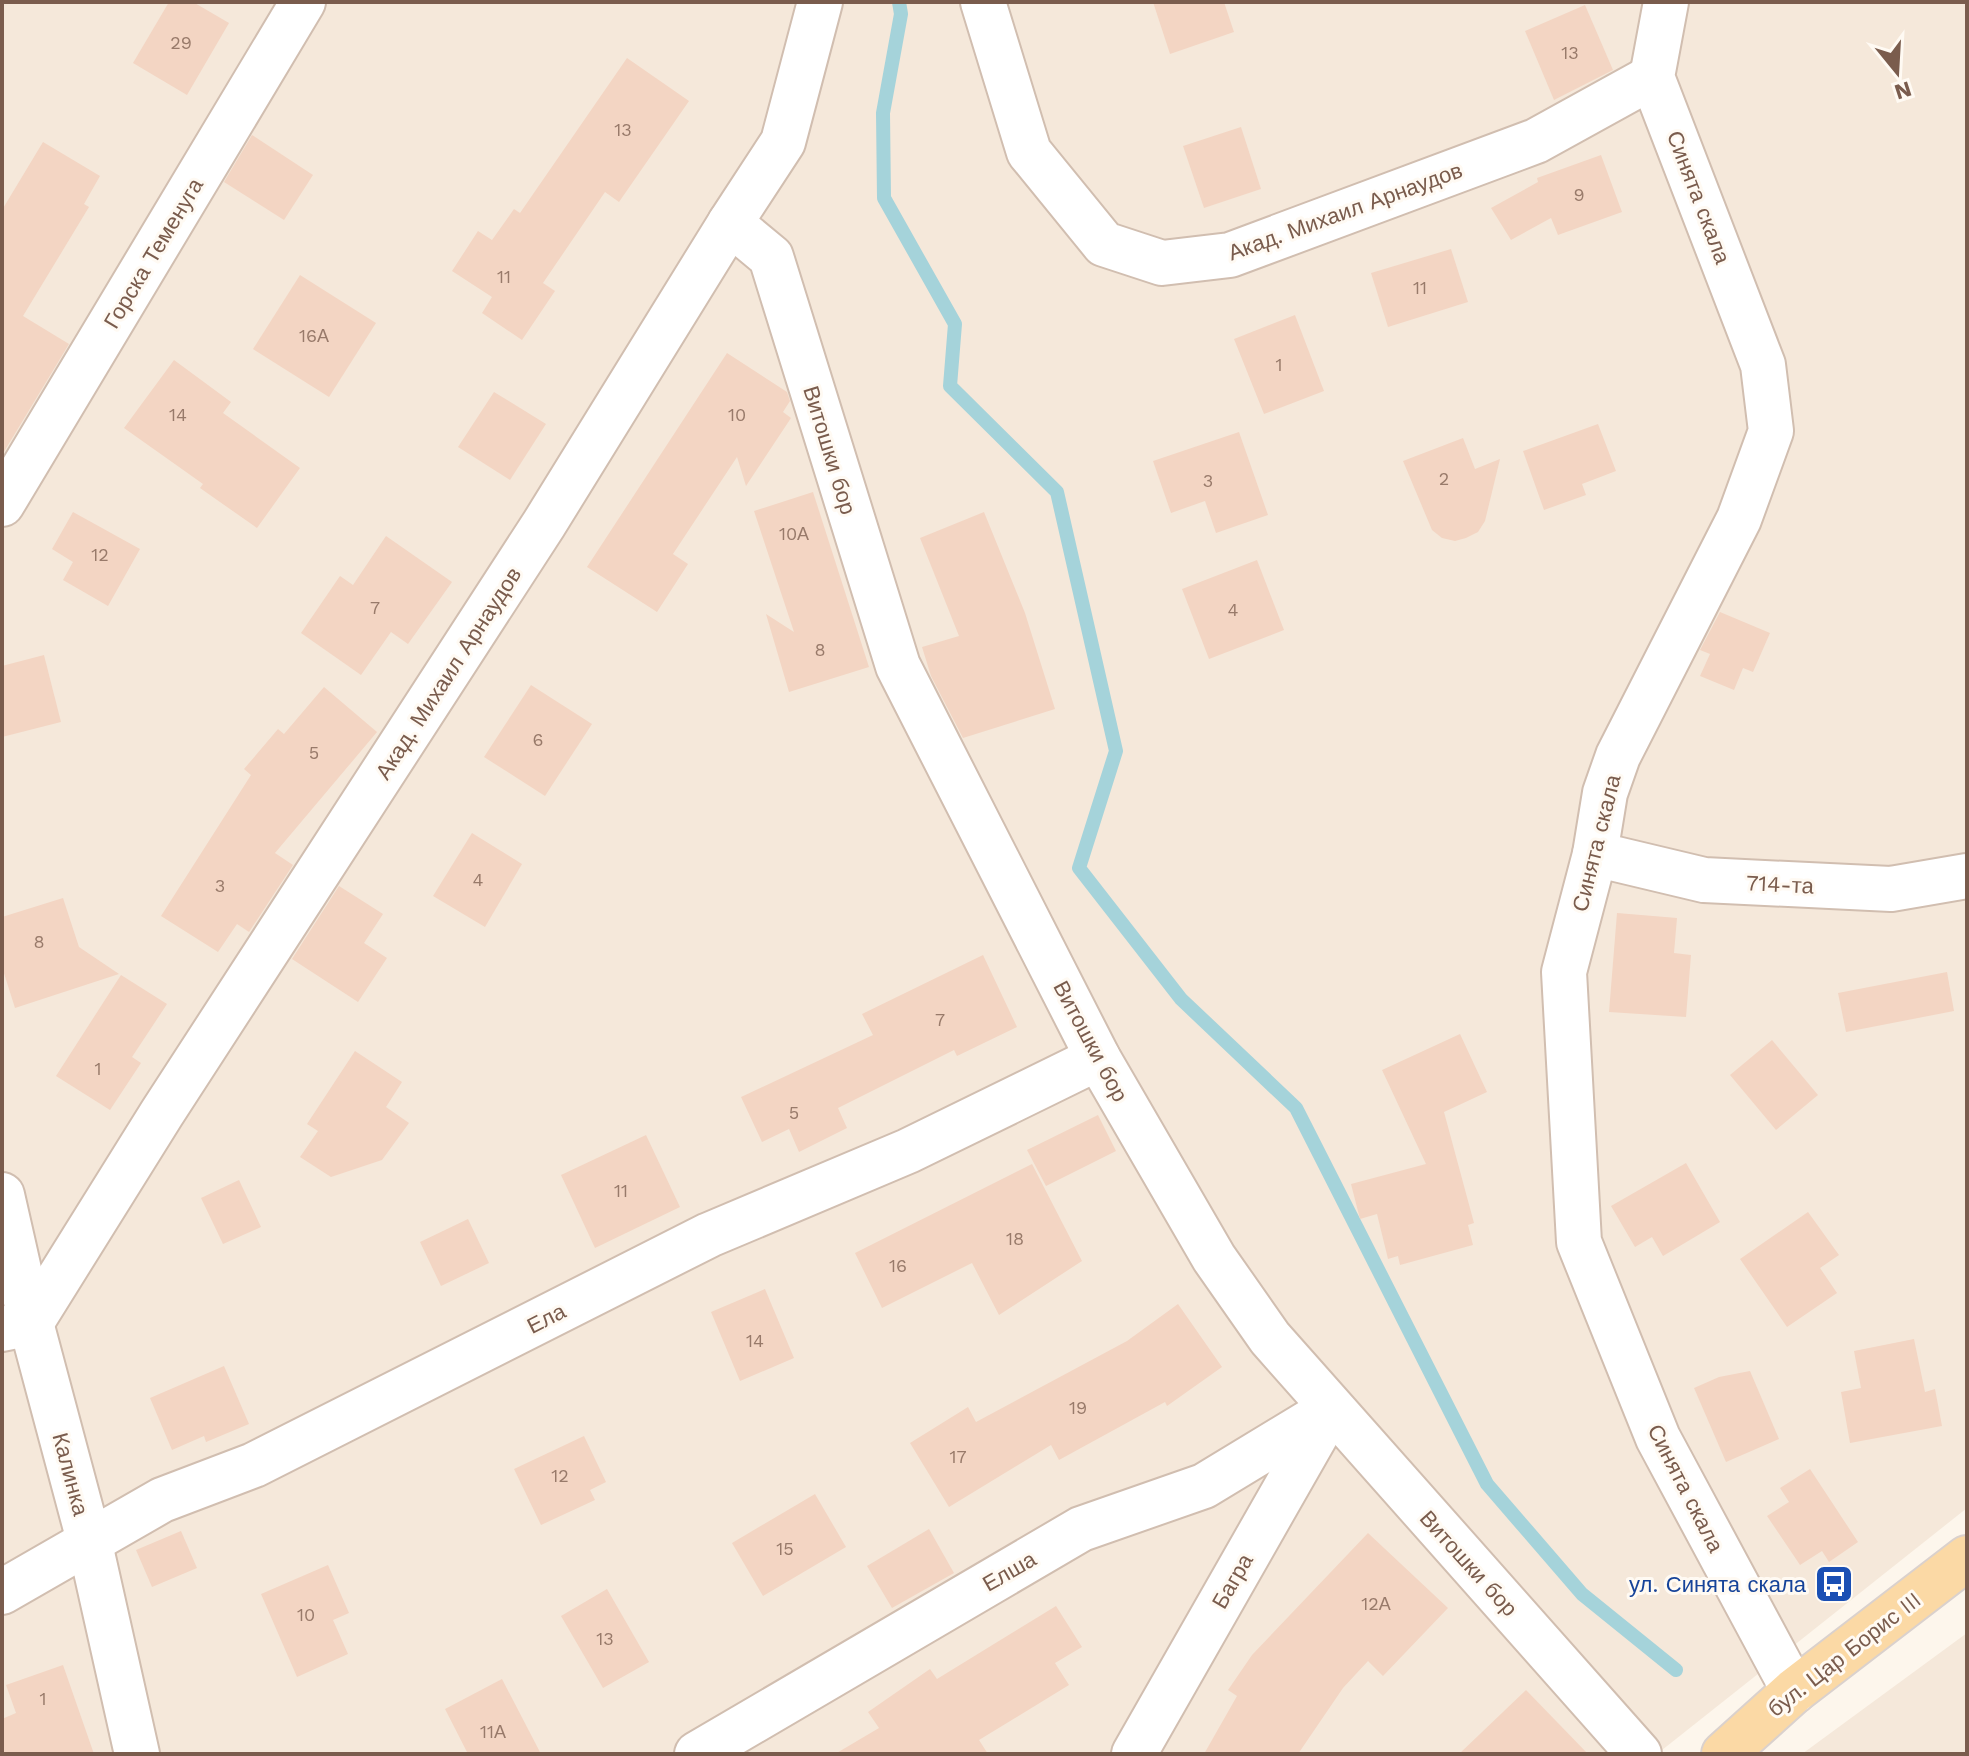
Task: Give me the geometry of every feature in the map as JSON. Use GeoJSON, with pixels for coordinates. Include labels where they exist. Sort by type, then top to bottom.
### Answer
{"type":"FeatureCollection","features":[{"type":"Feature","properties":{"kind":"main road","name":"бул. Цар Борис III"},"geometry":{"type":"LineString","coordinates":[[1724,1754],[1794,1691],[1967,1558]]}},
{"type":"Feature","properties":{"kind":"street","name":"Горска Теменуга"},"geometry":{"type":"LineString","coordinates":[[2,504],[303,2]]}},
{"type":"Feature","properties":{"kind":"street","name":"Акад. Михаил Арнаудов"},"geometry":{"type":"LineString","coordinates":[[16,1326],[170,1099],[544,524],[783,142],[820,2]]}},
{"type":"Feature","properties":{"kind":"street","name":"Акад. Михаил Арнаудов"},"geometry":{"type":"LineString","coordinates":[[983,2],[1029,152],[1104,244],[1162,263],[1230,255],[1536,141],[1652,77]]}},
{"type":"Feature","properties":{"kind":"street"},"geometry":{"type":"LineString","coordinates":[[1652,77],[1666,2]]}},
{"type":"Feature","properties":{"kind":"street","name":"Синята скала"},"geometry":{"type":"LineString","coordinates":[[1652,77],[1763,365],[1771,431],[1739,519],[1618,756],[1605,793],[1595,854],[1564,972],[1579,1242],[1658,1438],[1794,1691]]}},
{"type":"Feature","properties":{"kind":"street","name":"Витошки бор"},"geometry":{"type":"LineString","coordinates":[[730,223],[771,257],[898,666],[1098,1058],[1214,1258],[1270,1338],[1639,1754]]}},
{"type":"Feature","properties":{"kind":"street","name":"714-та"},"geometry":{"type":"LineString","coordinates":[[1595,854],[1704,880],[1891,889],[1967,876]]}},
{"type":"Feature","properties":{"kind":"street","name":"Ела"},"geometry":{"type":"LineString","coordinates":[[2,1592],[162,1500],[254,1465],[709,1235],[908,1151],[1098,1058]]}},
{"type":"Feature","properties":{"kind":"street","name":"Калинка"},"geometry":{"type":"LineString","coordinates":[[2,1195],[16,1326],[90,1544],[137,1754]]}},
{"type":"Feature","properties":{"kind":"street","name":"Елша"},"geometry":{"type":"LineString","coordinates":[[697,1754],[1081,1529],[1204,1486],[1331,1409]]}},
{"type":"Feature","properties":{"kind":"street","name":"Багра"},"geometry":{"type":"LineString","coordinates":[[1134,1754],[1331,1409]]}},
{"type":"Feature","properties":{"kind":"shaded area"},"geometry":{"type":"Polygon","coordinates":[[[2,2],[1967,2],[1967,1508],[1657,1754],[2,1754],[2,2]]]}},
{"type":"Feature","properties":{"kind":"shaded area"},"geometry":{"type":"Polygon","coordinates":[[[1967,1633],[1967,1754],[1802,1754],[1967,1633]]]}},
{"type":"Feature","properties":{"kind":"building"},"geometry":{"type":"Polygon","coordinates":[[[169,2],[193,2],[229,23],[187,95],[133,63],[169,2]]]}},
{"type":"Feature","properties":{"kind":"building"},"geometry":{"type":"Polygon","coordinates":[[[1153,2],[1224,2],[1234,32],[1170,54],[1153,2]]]}},
{"type":"Feature","properties":{"kind":"building"},"geometry":{"type":"Polygon","coordinates":[[[1585,5],[1613,70],[1554,100],[1525,31],[1585,5]]]}},
{"type":"Feature","properties":{"kind":"building"},"geometry":{"type":"Polygon","coordinates":[[[627,58],[689,101],[619,202],[605,192],[543,283],[555,291],[522,340],[482,313],[492,297],[452,271],[478,231],[492,240],[514,209],[520,213],[627,58]]]}},
{"type":"Feature","properties":{"kind":"building"},"geometry":{"type":"Polygon","coordinates":[[[1241,127],[1261,189],[1204,208],[1183,146],[1241,127]]]}},
{"type":"Feature","properties":{"kind":"building"},"geometry":{"type":"Polygon","coordinates":[[[252,135],[313,175],[284,220],[224,182],[252,135]]]}},
{"type":"Feature","properties":{"kind":"building"},"geometry":{"type":"Polygon","coordinates":[[[43,142],[100,176],[84,204],[89,207],[23,316],[69,344],[2,455],[2,210],[43,142]]]}},
{"type":"Feature","properties":{"kind":"building"},"geometry":{"type":"Polygon","coordinates":[[[1601,155],[1622,212],[1558,235],[1551,218],[1511,240],[1491,208],[1538,182],[1537,178],[1601,155]]]}},
{"type":"Feature","properties":{"kind":"building"},"geometry":{"type":"Polygon","coordinates":[[[1451,249],[1468,302],[1388,327],[1371,273],[1451,249]]]}},
{"type":"Feature","properties":{"kind":"building"},"geometry":{"type":"Polygon","coordinates":[[[300,275],[376,323],[329,397],[253,349],[300,275]]]}},
{"type":"Feature","properties":{"kind":"building"},"geometry":{"type":"Polygon","coordinates":[[[1295,315],[1324,391],[1264,414],[1234,339],[1295,315]]]}},
{"type":"Feature","properties":{"kind":"building"},"geometry":{"type":"Polygon","coordinates":[[[727,353],[787,392],[790,401],[783,412],[791,418],[746,486],[737,457],[673,554],[688,564],[657,612],[587,567],[727,353]]]}},
{"type":"Feature","properties":{"kind":"building"},"geometry":{"type":"Polygon","coordinates":[[[174,360],[231,402],[223,413],[300,468],[257,528],[200,488],[203,484],[124,428],[174,360]]]}},
{"type":"Feature","properties":{"kind":"building"},"geometry":{"type":"Polygon","coordinates":[[[494,392],[546,424],[510,480],[458,447],[494,392]]]}},
{"type":"Feature","properties":{"kind":"building"},"geometry":{"type":"Polygon","coordinates":[[[1598,424],[1616,471],[1582,484],[1586,495],[1544,510],[1523,451],[1598,424]]]}},
{"type":"Feature","properties":{"kind":"building"},"geometry":{"type":"Polygon","coordinates":[[[1239,432],[1268,515],[1216,533],[1205,501],[1171,513],[1153,461],[1239,432]]]}},
{"type":"Feature","properties":{"kind":"building"},"geometry":{"type":"Polygon","coordinates":[[[1463,438],[1475,469],[1500,459],[1485,521],[1478,532],[1455,541],[1442,538],[1432,530],[1403,461],[1463,438]]]}},
{"type":"Feature","properties":{"kind":"building"},"geometry":{"type":"Polygon","coordinates":[[[813,492],[869,667],[789,692],[766,614],[794,632],[754,511],[813,492]]]}},
{"type":"Feature","properties":{"kind":"building"},"geometry":{"type":"Polygon","coordinates":[[[73,512],[140,549],[108,606],[63,580],[73,562],[52,549],[73,512]]]}},
{"type":"Feature","properties":{"kind":"building"},"geometry":{"type":"Polygon","coordinates":[[[984,512],[1025,613],[1055,709],[963,738],[931,676],[922,647],[959,636],[920,538],[984,512]]]}},
{"type":"Feature","properties":{"kind":"building"},"geometry":{"type":"Polygon","coordinates":[[[386,536],[452,582],[408,644],[391,632],[361,675],[301,633],[340,576],[353,585],[386,536]]]}},
{"type":"Feature","properties":{"kind":"building"},"geometry":{"type":"Polygon","coordinates":[[[1257,560],[1284,630],[1209,659],[1182,589],[1257,560]]]}},
{"type":"Feature","properties":{"kind":"building"},"geometry":{"type":"Polygon","coordinates":[[[1720,612],[1770,633],[1753,672],[1743,668],[1734,690],[1700,676],[1710,654],[1700,650],[1720,612]]]}},
{"type":"Feature","properties":{"kind":"building"},"geometry":{"type":"Polygon","coordinates":[[[44,655],[61,722],[2,737],[2,666],[44,655]]]}},
{"type":"Feature","properties":{"kind":"building"},"geometry":{"type":"Polygon","coordinates":[[[531,685],[592,724],[545,796],[484,757],[531,685]]]}},
{"type":"Feature","properties":{"kind":"building"},"geometry":{"type":"Polygon","coordinates":[[[324,687],[377,732],[275,853],[293,865],[249,932],[237,924],[218,952],[161,916],[251,775],[244,769],[278,729],[284,734],[324,687]]]}},
{"type":"Feature","properties":{"kind":"building"},"geometry":{"type":"Polygon","coordinates":[[[472,833],[522,864],[485,927],[433,896],[472,833]]]}},
{"type":"Feature","properties":{"kind":"building"},"geometry":{"type":"Polygon","coordinates":[[[339,886],[383,914],[364,943],[387,958],[358,1002],[292,959],[339,886]]]}},
{"type":"Feature","properties":{"kind":"building"},"geometry":{"type":"Polygon","coordinates":[[[63,898],[79,947],[119,974],[15,1008],[2,967],[2,917],[63,898]]]}},
{"type":"Feature","properties":{"kind":"building"},"geometry":{"type":"Polygon","coordinates":[[[1617,913],[1677,918],[1674,953],[1691,955],[1686,1017],[1609,1012],[1617,913]]]}},
{"type":"Feature","properties":{"kind":"building"},"geometry":{"type":"Polygon","coordinates":[[[983,955],[1017,1027],[957,1056],[954,1050],[838,1108],[847,1128],[799,1152],[789,1129],[762,1142],[741,1097],[873,1035],[862,1014],[983,955]]]}},
{"type":"Feature","properties":{"kind":"building"},"geometry":{"type":"Polygon","coordinates":[[[1947,972],[1954,1011],[1846,1032],[1838,993],[1947,972]]]}},
{"type":"Feature","properties":{"kind":"building"},"geometry":{"type":"Polygon","coordinates":[[[121,975],[167,1004],[132,1057],[141,1063],[110,1110],[56,1076],[121,975]]]}},
{"type":"Feature","properties":{"kind":"building"},"geometry":{"type":"Polygon","coordinates":[[[1460,1034],[1487,1092],[1444,1112],[1474,1223],[1468,1225],[1473,1245],[1400,1265],[1398,1256],[1388,1259],[1377,1214],[1360,1219],[1351,1184],[1426,1164],[1382,1070],[1460,1034]]]}},
{"type":"Feature","properties":{"kind":"building"},"geometry":{"type":"Polygon","coordinates":[[[1772,1040],[1818,1095],[1776,1130],[1730,1075],[1772,1040]]]}},
{"type":"Feature","properties":{"kind":"building"},"geometry":{"type":"Polygon","coordinates":[[[355,1051],[402,1082],[386,1107],[409,1123],[382,1160],[331,1177],[300,1157],[318,1131],[307,1124],[355,1051]]]}},
{"type":"Feature","properties":{"kind":"building"},"geometry":{"type":"Polygon","coordinates":[[[1098,1115],[1116,1151],[1046,1186],[1027,1150],[1098,1115]]]}},
{"type":"Feature","properties":{"kind":"building"},"geometry":{"type":"Polygon","coordinates":[[[646,1135],[680,1207],[595,1248],[561,1175],[646,1135]]]}},
{"type":"Feature","properties":{"kind":"building"},"geometry":{"type":"Polygon","coordinates":[[[1686,1163],[1720,1222],[1663,1256],[1652,1237],[1635,1247],[1611,1206],[1686,1163]]]}},
{"type":"Feature","properties":{"kind":"building"},"geometry":{"type":"Polygon","coordinates":[[[1032,1164],[1082,1261],[999,1315],[972,1263],[882,1308],[855,1253],[1032,1164]]]}},
{"type":"Feature","properties":{"kind":"building"},"geometry":{"type":"Polygon","coordinates":[[[239,1180],[261,1227],[223,1244],[201,1198],[239,1180]]]}},
{"type":"Feature","properties":{"kind":"building"},"geometry":{"type":"Polygon","coordinates":[[[1808,1212],[1839,1255],[1820,1268],[1837,1293],[1787,1327],[1740,1259],[1808,1212]]]}},
{"type":"Feature","properties":{"kind":"building"},"geometry":{"type":"Polygon","coordinates":[[[468,1219],[489,1263],[441,1286],[420,1242],[468,1219]]]}},
{"type":"Feature","properties":{"kind":"building"},"geometry":{"type":"Polygon","coordinates":[[[765,1289],[794,1358],[740,1381],[711,1312],[765,1289]]]}},
{"type":"Feature","properties":{"kind":"building"},"geometry":{"type":"Polygon","coordinates":[[[1178,1304],[1222,1367],[1167,1406],[1165,1402],[1059,1460],[1051,1445],[949,1507],[910,1443],[968,1407],[976,1422],[1127,1341],[1178,1304]]]}},
{"type":"Feature","properties":{"kind":"building"},"geometry":{"type":"Polygon","coordinates":[[[1914,1339],[1925,1392],[1935,1389],[1942,1426],[1850,1443],[1841,1392],[1861,1388],[1854,1351],[1914,1339]]]}},
{"type":"Feature","properties":{"kind":"building"},"geometry":{"type":"Polygon","coordinates":[[[224,1366],[249,1424],[206,1442],[204,1436],[172,1450],[150,1398],[224,1366]]]}},
{"type":"Feature","properties":{"kind":"building"},"geometry":{"type":"Polygon","coordinates":[[[1750,1371],[1779,1439],[1726,1462],[1694,1388],[1719,1377],[1750,1371]]]}},
{"type":"Feature","properties":{"kind":"building"},"geometry":{"type":"Polygon","coordinates":[[[584,1436],[606,1482],[590,1490],[595,1500],[541,1525],[514,1469],[584,1436]]]}},
{"type":"Feature","properties":{"kind":"building"},"geometry":{"type":"Polygon","coordinates":[[[1810,1469],[1858,1542],[1829,1562],[1822,1551],[1800,1565],[1767,1516],[1789,1502],[1780,1488],[1810,1469]]]}},
{"type":"Feature","properties":{"kind":"building"},"geometry":{"type":"Polygon","coordinates":[[[815,1494],[846,1547],[763,1596],[732,1543],[815,1494]]]}},
{"type":"Feature","properties":{"kind":"building"},"geometry":{"type":"Polygon","coordinates":[[[929,1529],[954,1573],[892,1608],[867,1566],[929,1529]]]}},
{"type":"Feature","properties":{"kind":"building"},"geometry":{"type":"Polygon","coordinates":[[[181,1531],[197,1568],[152,1587],[136,1550],[181,1531]]]}},
{"type":"Feature","properties":{"kind":"building"},"geometry":{"type":"Polygon","coordinates":[[[1368,1533],[1448,1608],[1383,1676],[1368,1661],[1343,1688],[1298,1754],[1204,1754],[1237,1696],[1228,1690],[1252,1655],[1368,1533]]]}},
{"type":"Feature","properties":{"kind":"building"},"geometry":{"type":"Polygon","coordinates":[[[328,1565],[349,1613],[333,1620],[348,1654],[297,1677],[261,1594],[328,1565]]]}},
{"type":"Feature","properties":{"kind":"building"},"geometry":{"type":"Polygon","coordinates":[[[607,1589],[649,1662],[603,1688],[561,1616],[607,1589]]]}},
{"type":"Feature","properties":{"kind":"building"},"geometry":{"type":"Polygon","coordinates":[[[1056,1606],[1082,1647],[1055,1663],[1069,1685],[979,1740],[988,1754],[835,1754],[879,1728],[868,1712],[930,1669],[937,1679],[1056,1606]]]}},
{"type":"Feature","properties":{"kind":"building"},"geometry":{"type":"Polygon","coordinates":[[[63,1665],[94,1754],[2,1754],[2,1719],[16,1713],[6,1685],[63,1665]]]}},
{"type":"Feature","properties":{"kind":"building"},"geometry":{"type":"Polygon","coordinates":[[[502,1679],[541,1754],[468,1754],[445,1709],[502,1679]]]}},
{"type":"Feature","properties":{"kind":"building"},"geometry":{"type":"Polygon","coordinates":[[[1526,1690],[1588,1754],[1459,1754],[1526,1690]]]}},
{"type":"Feature","properties":{"kind":"waterway"},"geometry":{"type":"LineString","coordinates":[[899,2],[901,14],[883,113],[884,198],[955,324],[950,386],[1057,492],[1116,751],[1079,868],[1181,999],[1296,1108],[1487,1484],[1582,1594],[1676,1670]]}},
{"type":"Feature","properties":{"kind":"place","name":"ул. Синята скала"},"geometry":{"type":"Point","coordinates":[1834,1584]}}]}
